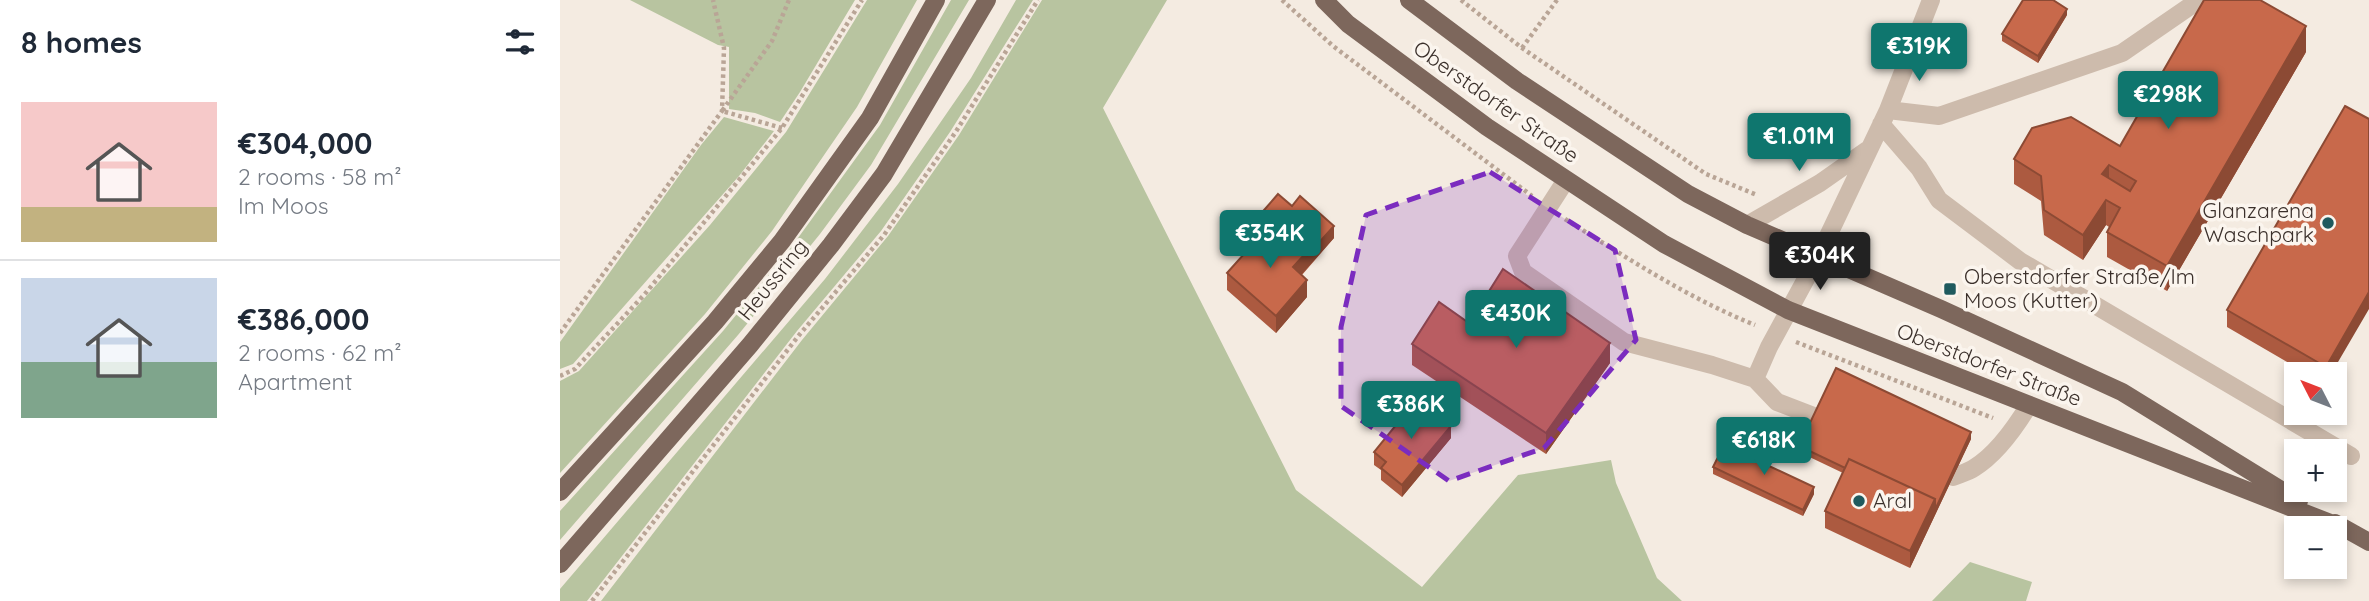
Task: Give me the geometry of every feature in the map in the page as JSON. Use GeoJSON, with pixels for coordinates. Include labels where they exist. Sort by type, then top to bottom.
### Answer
{"type":"FeatureCollection","features":[{"type":"Feature","properties":{"kind":"main road","name":"Heussring"},"geometry":{"type":"LineString","coordinates":[[560,492],[715,322],[782,241],[870,118],[936,0]]}},
{"type":"Feature","properties":{"kind":"main road","name":"Heussring"},"geometry":{"type":"LineString","coordinates":[[560,564],[750,345],[831,245],[884,174],[987,0]]}},
{"type":"Feature","properties":{"kind":"main road","name":"Oberstdorfer Straße"},"geometry":{"type":"LineString","coordinates":[[1324,0],[1348,24],[1446,97],[1566,180],[1664,244],[1788,310],[2312,516]]}},
{"type":"Feature","properties":{"kind":"main road","name":"Oberstdorfer Straße"},"geometry":{"type":"LineString","coordinates":[[1409,0],[1517,81],[1688,194],[1746,225],[1819,255],[2122,392],[2324,516]]}},
{"type":"Feature","properties":{"kind":"main road","name":"Oberstdorfer Straße"},"geometry":{"type":"LineString","coordinates":[[2347,530],[2369,542]]}},
{"type":"Feature","properties":{"kind":"street"},"geometry":{"type":"LineString","coordinates":[[1755,379],[1788,310],[1819,255],[1885,117],[1931,0]]}},
{"type":"Feature","properties":{"kind":"street"},"geometry":{"type":"LineString","coordinates":[[1885,117],[1939,116],[2122,53],[2199,0]]}},
{"type":"Feature","properties":{"kind":"street"},"geometry":{"type":"LineString","coordinates":[[1885,117],[1939,200],[2020,261],[2351,456]]}},
{"type":"Feature","properties":{"kind":"street"},"geometry":{"type":"LineString","coordinates":[[1746,225],[1820,183],[1869,148]]}},
{"type":"Feature","properties":{"kind":"street"},"geometry":{"type":"LineString","coordinates":[[1566,180],[1517,256],[1523,272],[1625,342],[1755,379],[1777,402],[1816,417]]}},
{"type":"Feature","properties":{"kind":"street"},"geometry":{"type":"LineString","coordinates":[[1953,477],[1974,468],[1993,453],[2016,427],[2029,405]]}},
{"type":"Feature","properties":{"kind":"path"},"geometry":{"type":"LineString","coordinates":[[713,0],[724,48],[722,111]]}},
{"type":"Feature","properties":{"kind":"path"},"geometry":{"type":"LineString","coordinates":[[560,333],[772,41],[789,0]]}},
{"type":"Feature","properties":{"kind":"path"},"geometry":{"type":"LineString","coordinates":[[560,376],[575,369],[644,295],[782,128],[862,0]]}},
{"type":"Feature","properties":{"kind":"path"},"geometry":{"type":"LineString","coordinates":[[592,601],[800,334],[884,235],[955,133],[1038,0]]}},
{"type":"Feature","properties":{"kind":"path"},"geometry":{"type":"LineString","coordinates":[[1461,0],[1522,48],[1706,174],[1781,205]]}},
{"type":"Feature","properties":{"kind":"path"},"geometry":{"type":"LineString","coordinates":[[1522,48],[1557,0]]}},
{"type":"Feature","properties":{"kind":"path"},"geometry":{"type":"LineString","coordinates":[[722,111],[782,128]]}},
{"type":"Feature","properties":{"kind":"highlighted area"},"geometry":{"type":"Polygon","coordinates":[[[1490,172],[1615,250],[1636,340],[1544,448],[1449,481],[1341,406],[1341,327],[1366,215],[1490,172]]]}},
{"type":"Feature","properties":{"kind":"green space"},"geometry":{"type":"Polygon","coordinates":[[[630,0],[855,0],[780,122],[755,113],[729,109],[729,47],[718,45],[630,0]]]}},
{"type":"Feature","properties":{"kind":"green space"},"geometry":{"type":"Polygon","coordinates":[[[867,0],[917,0],[857,107],[772,231],[705,314],[560,473],[560,381],[579,371],[710,225],[786,132],[867,0]]]}},
{"type":"Feature","properties":{"kind":"green space"},"geometry":{"type":"Polygon","coordinates":[[[951,0],[969,0],[871,165],[820,234],[738,335],[560,540],[560,511],[723,331],[790,249],[880,125],[951,0]]]}},
{"type":"Feature","properties":{"kind":"green space"},"geometry":{"type":"Polygon","coordinates":[[[1016,0],[1033,0],[950,132],[881,231],[797,331],[587,601],[560,601],[560,589],[825,279],[898,184],[971,78],[1016,0]]]}},
{"type":"Feature","properties":{"kind":"green space"},"geometry":{"type":"Polygon","coordinates":[[[1042,0],[1167,0],[1103,108],[1296,490],[1422,587],[1518,475],[1611,460],[1616,483],[1657,578],[1682,601],[601,601],[802,340],[888,236],[959,135],[1042,0]]]}},
{"type":"Feature","properties":{"kind":"green space"},"geometry":{"type":"Polygon","coordinates":[[[724,117],[774,131],[739,176],[573,364],[560,369],[560,342],[724,117]]]}},
{"type":"Feature","properties":{"kind":"green space"},"geometry":{"type":"Polygon","coordinates":[[[1970,562],[2032,582],[2026,601],[1932,601],[1970,562]]]}},
{"type":"Feature","properties":{"kind":"building"},"geometry":{"type":"Polygon","coordinates":[[[2023,0],[2053,0],[2067,9],[2038,56],[2002,34],[2023,0]]]}},
{"type":"Feature","properties":{"kind":"building"},"geometry":{"type":"Polygon","coordinates":[[[2204,0],[2260,0],[2306,26],[2167,266],[2107,232],[2120,208],[2106,200],[2083,235],[2044,210],[2041,176],[2014,159],[2032,128],[2071,117],[2120,146],[2204,0]],[[2109,165],[2102,174],[2130,191],[2136,181],[2109,165]]]}},
{"type":"Feature","properties":{"kind":"building","name":"Glanzarena Waschpark"},"geometry":{"type":"Polygon","coordinates":[[[2345,106],[2369,119],[2369,292],[2329,362],[2317,362],[2227,310],[2345,106]]]}},
{"type":"Feature","properties":{"kind":"building"},"geometry":{"type":"Polygon","coordinates":[[[1278,194],[1292,206],[1300,196],[1334,226],[1305,258],[1305,254],[1271,224],[1269,226],[1258,217],[1278,194]]]}},
{"type":"Feature","properties":{"kind":"building"},"geometry":{"type":"Polygon","coordinates":[[[1271,224],[1305,254],[1293,267],[1307,280],[1276,316],[1227,273],[1271,224]]]}},
{"type":"Feature","properties":{"kind":"building"},"geometry":{"type":"Polygon","coordinates":[[[1503,269],[1610,343],[1546,433],[1412,344],[1439,302],[1469,323],[1503,269]]]}},
{"type":"Feature","properties":{"kind":"building"},"geometry":{"type":"Polygon","coordinates":[[[1836,368],[1971,432],[1935,510],[1935,499],[1849,459],[1845,468],[1799,446],[1836,368]]]}},
{"type":"Feature","properties":{"kind":"building"},"geometry":{"type":"Polygon","coordinates":[[[1418,398],[1451,426],[1402,485],[1381,468],[1386,462],[1374,452],[1418,398]]]}},
{"type":"Feature","properties":{"kind":"building"},"geometry":{"type":"Polygon","coordinates":[[[1724,445],[1814,487],[1803,510],[1713,467],[1724,445]]]}},
{"type":"Feature","properties":{"kind":"building"},"geometry":{"type":"Polygon","coordinates":[[[1849,459],[1935,499],[1910,551],[1825,511],[1849,459]]]}},
{"type":"Feature","properties":{"kind":"place","name":"Glanzarena Waschpark"},"geometry":{"type":"Point","coordinates":[2328,223]}},
{"type":"Feature","properties":{"kind":"place","name":"Oberstdorfer Straße/Im Moos (Kutter)"},"geometry":{"type":"Point","coordinates":[1950,289]}},
{"type":"Feature","properties":{"kind":"place","name":"Aral"},"geometry":{"type":"Point","coordinates":[1859,501]}}]}
